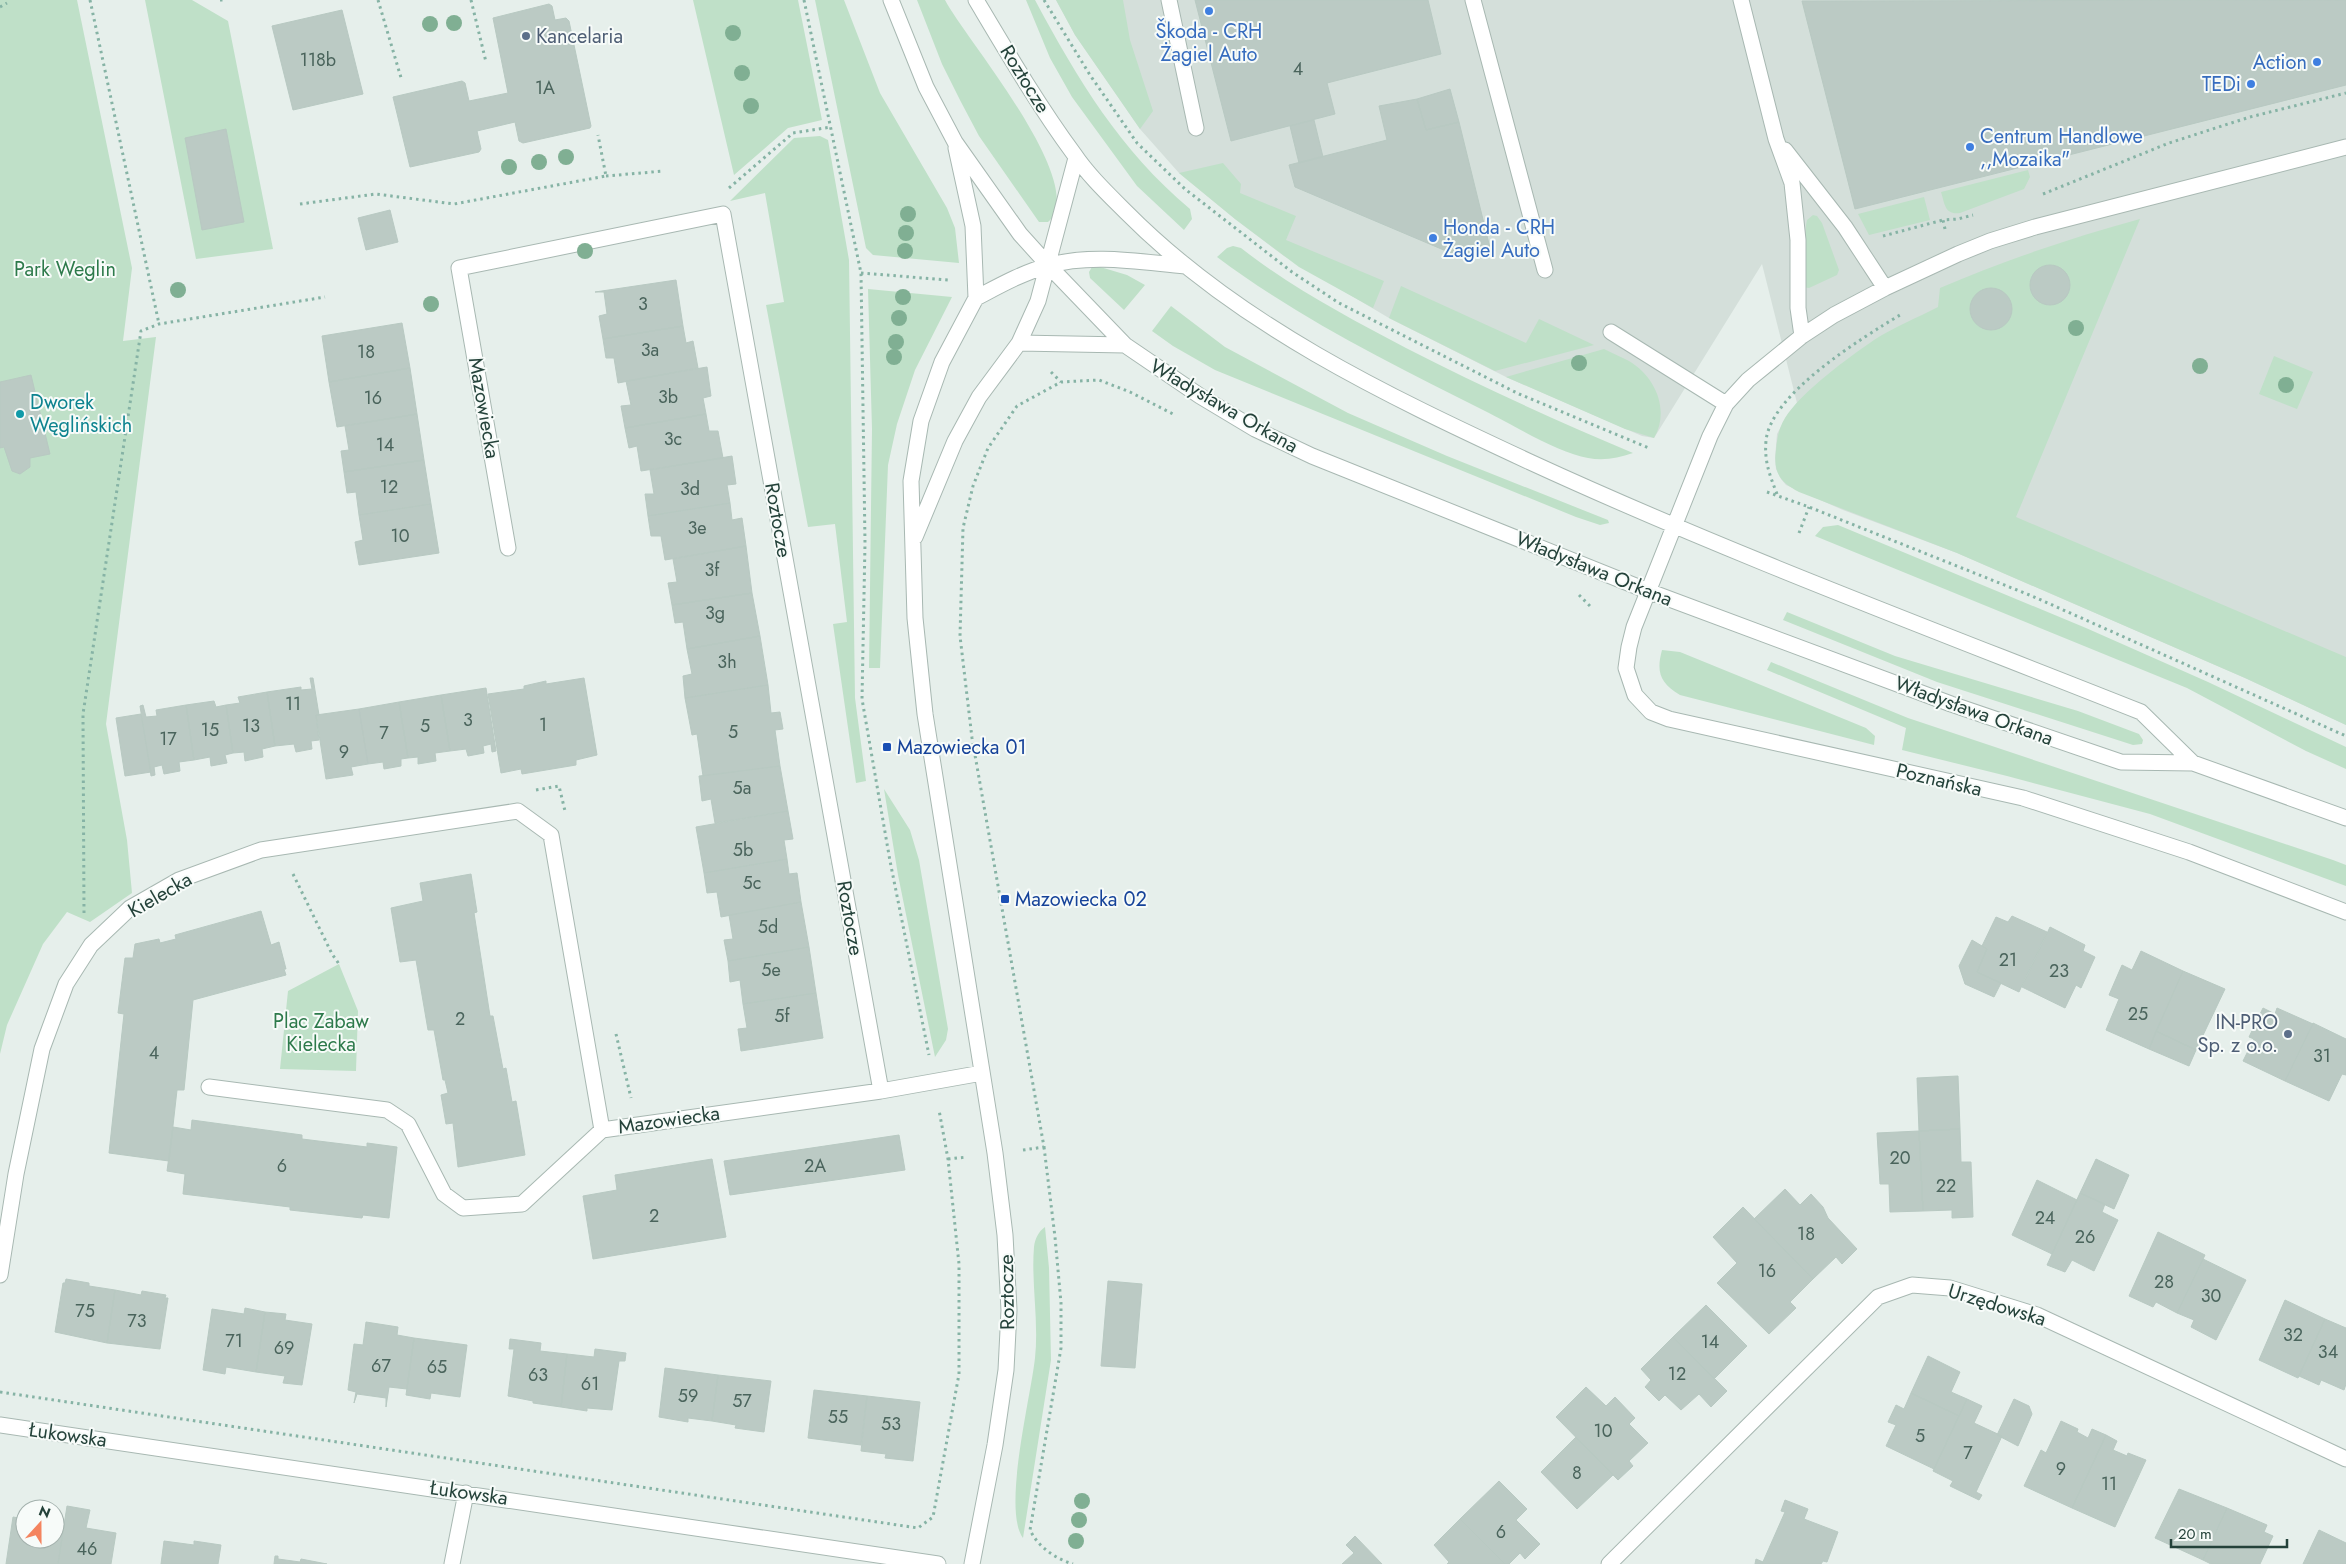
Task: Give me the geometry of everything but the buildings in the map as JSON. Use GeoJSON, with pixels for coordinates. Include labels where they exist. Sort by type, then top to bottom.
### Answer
{"type":"FeatureCollection","features":[{"type":"Feature","properties":{"kind":"street"},"geometry":{"type":"LineString","coordinates":[[890,0],[926,87],[955,142],[1020,234],[1048,266]]}},
{"type":"Feature","properties":{"kind":"street","name":"Roztocze"},"geometry":{"type":"LineString","coordinates":[[976,0],[1020,73],[1076,158],[1127,212]]}},
{"type":"Feature","properties":{"kind":"street"},"geometry":{"type":"LineString","coordinates":[[1169,0],[1196,128]]}},
{"type":"Feature","properties":{"kind":"street"},"geometry":{"type":"LineString","coordinates":[[1474,0],[1545,270]]}},
{"type":"Feature","properties":{"kind":"street"},"geometry":{"type":"LineString","coordinates":[[1741,0],[1776,139],[1792,183],[1798,240],[1798,308],[1802,336]]}},
{"type":"Feature","properties":{"kind":"street"},"geometry":{"type":"LineString","coordinates":[[1776,139],[1855,242],[1885,288]]}},
{"type":"Feature","properties":{"kind":"street"},"geometry":{"type":"LineString","coordinates":[[955,142],[973,226],[976,298],[1018,276],[1048,266],[1080,260],[1110,260],[1186,266]]}},
{"type":"Feature","properties":{"kind":"street","name":"Poznańska"},"geometry":{"type":"LineString","coordinates":[[2346,147],[2035,227],[1982,244],[1885,288],[1802,336],[1748,380],[1726,404],[1710,436],[1634,627],[1626,668],[1635,695],[1651,712],[1669,720],[2023,798],[2189,852],[2346,912]]}},
{"type":"Feature","properties":{"kind":"street","name":"Roztocze"},"geometry":{"type":"LineString","coordinates":[[912,543],[955,441],[978,397],[1019,343],[1038,300],[1076,158]]}},
{"type":"Feature","properties":{"kind":"street","name":"Władysława Orkana"},"geometry":{"type":"LineString","coordinates":[[1127,212],[1186,266],[1222,295],[1272,328],[1339,366],[1478,438],[1674,526],[2141,712],[2193,763]]}},
{"type":"Feature","properties":{"kind":"street","name":"Roztocze"},"geometry":{"type":"LineString","coordinates":[[459,268],[723,214],[881,1091]]}},
{"type":"Feature","properties":{"kind":"street","name":"Władysława Orkana"},"geometry":{"type":"LineString","coordinates":[[1048,266],[1125,345],[1200,396],[1255,429],[1312,456],[1648,591],[1951,704],[2121,762],[2193,763],[2346,818]]}},
{"type":"Feature","properties":{"kind":"street","name":"Mazowiecka"},"geometry":{"type":"LineString","coordinates":[[459,268],[508,548]]}},
{"type":"Feature","properties":{"kind":"street","name":"Roztocze"},"geometry":{"type":"LineString","coordinates":[[972,1564],[998,1428],[1008,1345],[1009,1310],[1005,1235],[995,1153],[924,714],[916,627],[911,481],[921,421],[942,362],[976,298]]}},
{"type":"Feature","properties":{"kind":"street"},"geometry":{"type":"LineString","coordinates":[[1611,332],[1726,404]]}},
{"type":"Feature","properties":{"kind":"street"},"geometry":{"type":"LineString","coordinates":[[1019,343],[1125,345]]}},
{"type":"Feature","properties":{"kind":"street","name":"Mazowiecka"},"geometry":{"type":"LineString","coordinates":[[518,811],[552,835],[602,1130],[881,1091],[982,1073]]}},
{"type":"Feature","properties":{"kind":"street","name":"Kielecka"},"geometry":{"type":"LineString","coordinates":[[0,1275],[16,1174],[42,1049],[66,984],[91,945],[130,908],[179,880],[261,850],[518,811]]}},
{"type":"Feature","properties":{"kind":"street"},"geometry":{"type":"LineString","coordinates":[[209,1087],[387,1110],[408,1124],[444,1194],[463,1208],[522,1204],[602,1130]]}},
{"type":"Feature","properties":{"kind":"street","name":"Urzędowska"},"geometry":{"type":"LineString","coordinates":[[1609,1564],[1878,1297],[1912,1285],[1950,1288],[2037,1315],[2346,1459]]}},
{"type":"Feature","properties":{"kind":"street","name":"Łukowska"},"geometry":{"type":"LineString","coordinates":[[0,1424],[938,1564]]}},
{"type":"Feature","properties":{"kind":"street"},"geometry":{"type":"LineString","coordinates":[[452,1564],[466,1493]]}},
{"type":"Feature","properties":{"kind":"path"},"geometry":{"type":"LineString","coordinates":[[90,0],[159,324]]}},
{"type":"Feature","properties":{"kind":"path"},"geometry":{"type":"LineString","coordinates":[[220,0],[226,0]]}},
{"type":"Feature","properties":{"kind":"path"},"geometry":{"type":"LineString","coordinates":[[378,0],[402,81]]}},
{"type":"Feature","properties":{"kind":"path"},"geometry":{"type":"LineString","coordinates":[[471,0],[486,62]]}},
{"type":"Feature","properties":{"kind":"path"},"geometry":{"type":"LineString","coordinates":[[0,1392],[918,1528],[933,1516],[959,1374],[959,1264],[948,1159],[890,861],[862,699],[865,533],[861,273],[804,0]]}},
{"type":"Feature","properties":{"kind":"path"},"geometry":{"type":"LineString","coordinates":[[1044,0],[1090,75],[1137,143],[1185,189],[1292,272],[1339,303],[1519,394],[1649,448]]}},
{"type":"Feature","properties":{"kind":"path"},"geometry":{"type":"LineString","coordinates":[[0,7],[7,3]]}},
{"type":"Feature","properties":{"kind":"path"},"geometry":{"type":"LineString","coordinates":[[2042,194],[2169,143],[2250,117],[2346,93]]}},
{"type":"Feature","properties":{"kind":"path"},"geometry":{"type":"LineString","coordinates":[[727,190],[793,133],[830,127]]}},
{"type":"Feature","properties":{"kind":"path"},"geometry":{"type":"LineString","coordinates":[[598,135],[606,176]]}},
{"type":"Feature","properties":{"kind":"path"},"geometry":{"type":"LineString","coordinates":[[300,204],[376,194],[454,204],[606,176],[664,171]]}},
{"type":"Feature","properties":{"kind":"path"},"geometry":{"type":"LineString","coordinates":[[1855,242],[1943,220],[1958,220],[1976,214]]}},
{"type":"Feature","properties":{"kind":"path"},"geometry":{"type":"LineString","coordinates":[[1943,220],[1945,230]]}},
{"type":"Feature","properties":{"kind":"path"},"geometry":{"type":"LineString","coordinates":[[98,938],[84,926],[83,714],[141,331],[159,324],[325,297]]}},
{"type":"Feature","properties":{"kind":"path"},"geometry":{"type":"LineString","coordinates":[[1777,494],[1766,466],[1766,440],[1776,414],[1792,394],[1852,344],[1908,310]]}},
{"type":"Feature","properties":{"kind":"path"},"geometry":{"type":"LineString","coordinates":[[1073,1564],[1064,1561],[1035,1541],[1030,1530],[1061,1348],[1061,1303],[1044,1147],[972,738],[960,636],[963,528],[973,486],[993,441],[1016,406],[1061,382],[1099,380],[1130,392],[1181,418]]}},
{"type":"Feature","properties":{"kind":"path"},"geometry":{"type":"LineString","coordinates":[[1767,492],[1809,506],[2032,596],[2346,736]]}},
{"type":"Feature","properties":{"kind":"path"},"geometry":{"type":"LineString","coordinates":[[1799,532],[1809,506]]}},
{"type":"Feature","properties":{"kind":"path"},"geometry":{"type":"LineString","coordinates":[[1575,591],[1591,608]]}},
{"type":"Feature","properties":{"kind":"path"},"geometry":{"type":"LineString","coordinates":[[280,848],[332,954],[340,964]]}},
{"type":"Feature","properties":{"kind":"path"},"geometry":{"type":"LineString","coordinates":[[948,1159],[1044,1147]]}},
{"type":"Feature","properties":{"kind":"shaded area"},"geometry":{"type":"Polygon","coordinates":[[[1056,0],[2346,0],[2346,725],[2245,678],[1957,553],[1843,510],[1786,485],[1776,469],[1777,434],[1786,417],[1797,403],[1762,264],[1654,438],[1642,436],[1506,377],[1389,318],[1284,256],[1179,173],[1140,129],[1075,35],[1056,0]]]}},
{"type":"Feature","properties":{"kind":"green space","name":"Park Weglin"},"geometry":{"type":"Polygon","coordinates":[[[0,0],[77,0],[132,268],[123,341],[156,337],[106,724],[127,840],[132,893],[90,922],[67,912],[43,944],[7,1025],[0,1054],[0,0]]]}},
{"type":"Feature","properties":{"kind":"green space"},"geometry":{"type":"Polygon","coordinates":[[[145,0],[192,0],[228,21],[273,249],[196,259],[145,0]]]}},
{"type":"Feature","properties":{"kind":"green space"},"geometry":{"type":"Polygon","coordinates":[[[693,0],[798,0],[822,120],[788,128],[734,175],[693,0]]]}},
{"type":"Feature","properties":{"kind":"green space"},"geometry":{"type":"Polygon","coordinates":[[[815,0],[844,0],[880,93],[947,208],[955,228],[959,263],[873,255],[866,248],[815,0]]]}},
{"type":"Feature","properties":{"kind":"green space"},"geometry":{"type":"Polygon","coordinates":[[[917,0],[945,0],[1020,111],[1039,145],[1053,177],[1057,203],[1048,222],[1039,222],[979,136],[942,64],[917,0]]]}},
{"type":"Feature","properties":{"kind":"green space"},"geometry":{"type":"Polygon","coordinates":[[[1026,0],[1035,0],[1084,86],[1122,138],[1142,163],[1190,209],[1192,219],[1184,230],[1137,186],[1072,97],[1050,58],[1026,0]]]}},
{"type":"Feature","properties":{"kind":"green space"},"geometry":{"type":"Polygon","coordinates":[[[1056,0],[1123,0],[1130,40],[1153,111],[1140,129],[1075,35],[1056,0]]]}},
{"type":"Feature","properties":{"kind":"green space"},"geometry":{"type":"Polygon","coordinates":[[[820,136],[828,140],[849,260],[855,698],[866,781],[856,783],[833,624],[847,622],[835,524],[808,527],[766,305],[784,302],[765,193],[730,201],[794,138],[820,136]]]}},
{"type":"Feature","properties":{"kind":"green space"},"geometry":{"type":"Polygon","coordinates":[[[1223,163],[1241,184],[1240,193],[1296,216],[1286,240],[1384,281],[1373,308],[1299,267],[1235,219],[1179,173],[1223,163]]]}},
{"type":"Feature","properties":{"kind":"green space"},"geometry":{"type":"Polygon","coordinates":[[[2028,170],[2030,177],[2024,189],[1960,213],[1948,211],[1946,208],[1941,192],[2028,170]]]}},
{"type":"Feature","properties":{"kind":"green space"},"geometry":{"type":"Polygon","coordinates":[[[1924,197],[1930,220],[1869,235],[1858,214],[1924,197]]]}},
{"type":"Feature","properties":{"kind":"green space"},"geometry":{"type":"Polygon","coordinates":[[[1813,215],[1817,216],[1822,223],[1839,270],[1837,275],[1809,288],[1803,287],[1806,225],[1807,220],[1813,215]]]}},
{"type":"Feature","properties":{"kind":"green space"},"geometry":{"type":"Polygon","coordinates":[[[2140,219],[2016,517],[2346,657],[2346,725],[2245,678],[1957,553],[1799,492],[1779,476],[1775,458],[1777,441],[1783,422],[1792,408],[1839,365],[1874,340],[1938,307],[1940,288],[2038,250],[2140,219]]]}},
{"type":"Feature","properties":{"kind":"green space"},"geometry":{"type":"Polygon","coordinates":[[[1233,246],[1241,248],[1260,263],[1321,302],[1406,348],[1518,402],[1633,453],[1616,458],[1594,459],[1564,451],[1416,376],[1314,321],[1249,280],[1217,257],[1227,248],[1233,246]]]}},
{"type":"Feature","properties":{"kind":"green space"},"geometry":{"type":"Polygon","coordinates":[[[1097,266],[1127,275],[1145,285],[1124,310],[1090,278],[1089,272],[1092,267],[1097,266]]]}},
{"type":"Feature","properties":{"kind":"green space"},"geometry":{"type":"Polygon","coordinates":[[[1401,286],[1526,343],[1539,319],[1594,345],[1495,371],[1389,318],[1401,286]]]}},
{"type":"Feature","properties":{"kind":"green space"},"geometry":{"type":"Polygon","coordinates":[[[868,289],[952,297],[915,370],[897,424],[888,465],[880,668],[869,668],[872,429],[868,289]]]}},
{"type":"Feature","properties":{"kind":"green space"},"geometry":{"type":"Polygon","coordinates":[[[1171,306],[1225,347],[1348,413],[1447,456],[1608,520],[1609,523],[1600,525],[1576,517],[1215,370],[1173,346],[1152,331],[1171,306]]]}},
{"type":"Feature","properties":{"kind":"green space"},"geometry":{"type":"Polygon","coordinates":[[[1604,349],[1629,361],[1647,376],[1653,385],[1658,395],[1661,417],[1659,428],[1654,438],[1625,429],[1506,377],[1604,349]]]}},
{"type":"Feature","properties":{"kind":"green space"},"geometry":{"type":"Polygon","coordinates":[[[2274,356],[2313,372],[2297,409],[2259,394],[2274,356]]]}},
{"type":"Feature","properties":{"kind":"green space"},"geometry":{"type":"Polygon","coordinates":[[[1838,525],[2086,628],[2208,682],[2346,747],[2346,769],[2306,751],[2187,688],[1815,536],[1823,527],[1838,525]]]}},
{"type":"Feature","properties":{"kind":"green space"},"geometry":{"type":"Polygon","coordinates":[[[1787,612],[1895,656],[2078,711],[2139,734],[2143,740],[2142,744],[2133,745],[1937,682],[1783,620],[1787,612]]]}},
{"type":"Feature","properties":{"kind":"green space"},"geometry":{"type":"Polygon","coordinates":[[[1662,650],[1680,652],[1866,728],[1875,736],[1874,745],[1680,695],[1668,686],[1661,676],[1659,665],[1662,650]]]}},
{"type":"Feature","properties":{"kind":"green space"},"geometry":{"type":"Polygon","coordinates":[[[1771,662],[1908,718],[2346,865],[2346,886],[2150,814],[1902,750],[1906,728],[1767,670],[1771,662]]]}},
{"type":"Feature","properties":{"kind":"green space"},"geometry":{"type":"Polygon","coordinates":[[[884,789],[910,830],[919,860],[948,1029],[946,1040],[935,1057],[898,875],[884,789]]]}},
{"type":"Feature","properties":{"kind":"green space","name":"Plac Zabaw Kielecka"},"geometry":{"type":"Polygon","coordinates":[[[339,964],[358,1011],[356,1071],[280,1069],[288,991],[339,964]]]}},
{"type":"Feature","properties":{"kind":"green space"},"geometry":{"type":"Polygon","coordinates":[[[1045,1227],[1049,1268],[1051,1360],[1023,1538],[1017,1524],[1015,1503],[1020,1452],[1035,1358],[1034,1247],[1037,1236],[1045,1227]]]}},
{"type":"Feature","properties":{"kind":"place","name":"Škoda - CRH Żagiel Auto"},"geometry":{"type":"Point","coordinates":[1209,11]}},
{"type":"Feature","properties":{"kind":"place","name":"Kancelaria"},"geometry":{"type":"Point","coordinates":[526,36]}},
{"type":"Feature","properties":{"kind":"place","name":"Action"},"geometry":{"type":"Point","coordinates":[2317,62]}},
{"type":"Feature","properties":{"kind":"place","name":"TEDi"},"geometry":{"type":"Point","coordinates":[2251,84]}},
{"type":"Feature","properties":{"kind":"place","name":"Centrum Handlowe ,,Mozaika\""},"geometry":{"type":"Point","coordinates":[1970,147]}},
{"type":"Feature","properties":{"kind":"place","name":"Honda - CRH Żagiel Auto"},"geometry":{"type":"Point","coordinates":[1433,238]}},
{"type":"Feature","properties":{"kind":"place","name":"Dworek Węglińskich"},"geometry":{"type":"Point","coordinates":[20,414]}},
{"type":"Feature","properties":{"kind":"place","name":"Mazowiecka 01"},"geometry":{"type":"Point","coordinates":[887,747]}},
{"type":"Feature","properties":{"kind":"place","name":"Mazowiecka 02"},"geometry":{"type":"Point","coordinates":[1005,899]}},
{"type":"Feature","properties":{"kind":"place","name":"IN-PRO Sp. z o.o."},"geometry":{"type":"Point","coordinates":[2288,1034]}}]}
